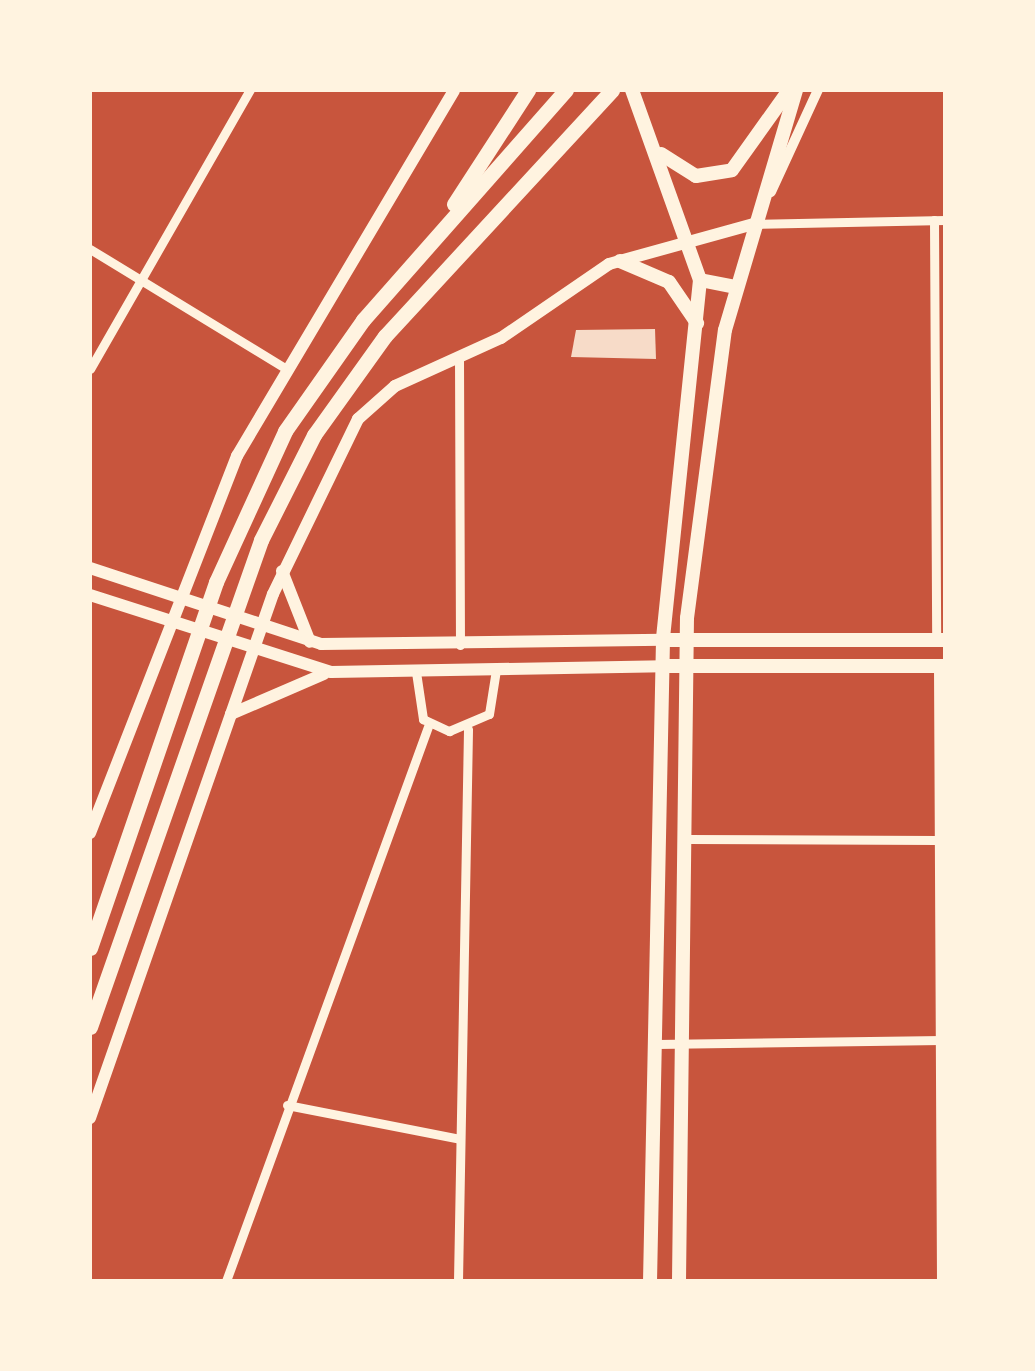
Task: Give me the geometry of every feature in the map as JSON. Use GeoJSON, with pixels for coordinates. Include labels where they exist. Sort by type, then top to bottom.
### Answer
{"type":"FeatureCollection","features":[{"type":"Feature","properties":{"kind":"highway"},"geometry":{"type":"LineString","coordinates":[[416,260],[528,90]]}},
{"type":"Feature","properties":{"kind":"highway"},"geometry":{"type":"LineString","coordinates":[[504,158],[553,90]]}},
{"type":"Feature","properties":{"kind":"highway"},"geometry":{"type":"LineString","coordinates":[[90,948],[261,476],[330,361],[566,90]]}},
{"type":"Feature","properties":{"kind":"highway"},"geometry":{"type":"LineString","coordinates":[[90,1027],[290,478],[385,336],[612,90]]}},
{"type":"Feature","properties":{"kind":"highway"},"geometry":{"type":"LineString","coordinates":[[564,143],[623,90]]}},
{"type":"Feature","properties":{"kind":"main road"},"geometry":{"type":"LineString","coordinates":[[90,833],[95,802],[283,367],[454,90]]}},
{"type":"Feature","properties":{"kind":"main road"},"geometry":{"type":"LineString","coordinates":[[632,90],[692,241],[700,280],[662,640],[650,1281]]}},
{"type":"Feature","properties":{"kind":"main road"},"geometry":{"type":"LineString","coordinates":[[657,151],[696,176],[732,170],[793,90]]}},
{"type":"Feature","properties":{"kind":"main road"},"geometry":{"type":"LineString","coordinates":[[679,1281],[688,641],[736,287],[793,90]]}},
{"type":"Feature","properties":{"kind":"main road"},"geometry":{"type":"LineString","coordinates":[[90,1118],[232,714],[256,628],[358,419],[395,386],[458,358],[620,260],[753,224]]}},
{"type":"Feature","properties":{"kind":"main road"},"geometry":{"type":"LineString","coordinates":[[620,260],[669,282],[698,326]]}},
{"type":"Feature","properties":{"kind":"main road"},"geometry":{"type":"LineString","coordinates":[[700,280],[736,287]]}},
{"type":"Feature","properties":{"kind":"main road"},"geometry":{"type":"LineString","coordinates":[[90,568],[256,628],[310,642],[941,640]]}},
{"type":"Feature","properties":{"kind":"main road"},"geometry":{"type":"LineString","coordinates":[[282,572],[310,642]]}},
{"type":"Feature","properties":{"kind":"main road"},"geometry":{"type":"LineString","coordinates":[[90,595],[247,652],[331,672],[941,666]]}},
{"type":"Feature","properties":{"kind":"main road"},"geometry":{"type":"LineString","coordinates":[[232,714],[331,672]]}},
{"type":"Feature","properties":{"kind":"street"},"geometry":{"type":"LineString","coordinates":[[90,369],[135,277],[250,90]]}},
{"type":"Feature","properties":{"kind":"street"},"geometry":{"type":"LineString","coordinates":[[818,90],[753,224],[940,220],[941,640]]}},
{"type":"Feature","properties":{"kind":"street"},"geometry":{"type":"LineString","coordinates":[[90,250],[283,367]]}},
{"type":"Feature","properties":{"kind":"street"},"geometry":{"type":"LineString","coordinates":[[458,358],[460,644]]}},
{"type":"Feature","properties":{"kind":"street"},"geometry":{"type":"LineString","coordinates":[[941,666],[941,1281]]}},
{"type":"Feature","properties":{"kind":"street"},"geometry":{"type":"LineString","coordinates":[[458,1281],[468,729],[496,700],[496,670]]}},
{"type":"Feature","properties":{"kind":"street"},"geometry":{"type":"LineString","coordinates":[[416,672],[417,707],[429,724],[468,729]]}},
{"type":"Feature","properties":{"kind":"street"},"geometry":{"type":"LineString","coordinates":[[226,1281],[429,724]]}},
{"type":"Feature","properties":{"kind":"street"},"geometry":{"type":"LineString","coordinates":[[686,839],[938,840]]}},
{"type":"Feature","properties":{"kind":"street"},"geometry":{"type":"LineString","coordinates":[[657,1044],[942,1040]]}},
{"type":"Feature","properties":{"kind":"street"},"geometry":{"type":"LineString","coordinates":[[288,1104],[460,1139]]}},
{"type":"Feature","properties":{"kind":"building"},"geometry":{"type":"Polygon","coordinates":[[[655,329],[656,359],[571,357],[576,330],[655,329]]]}}]}
